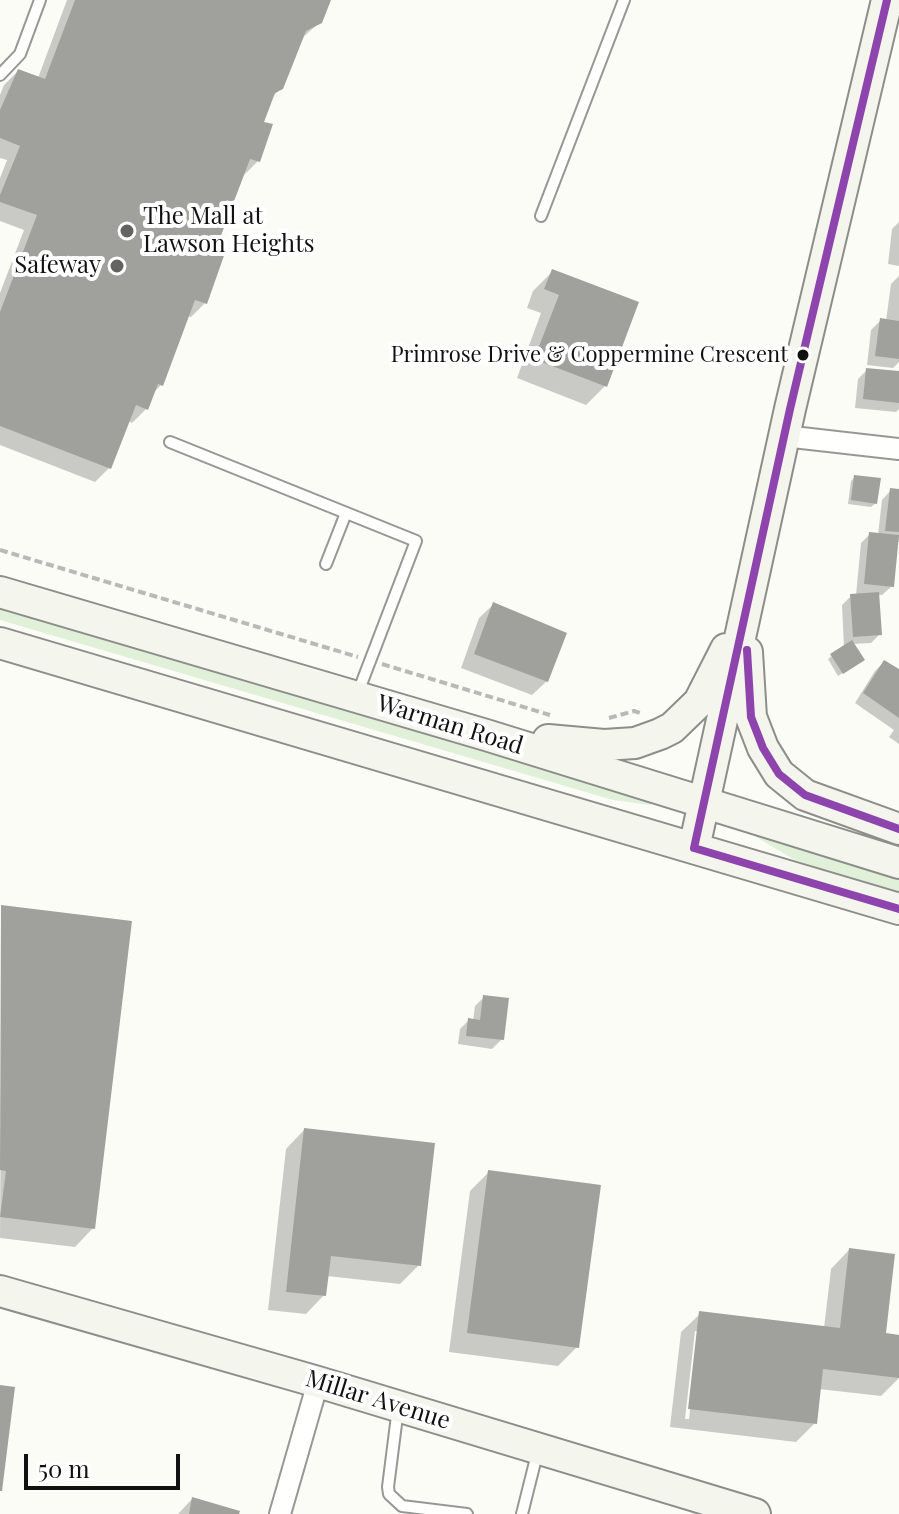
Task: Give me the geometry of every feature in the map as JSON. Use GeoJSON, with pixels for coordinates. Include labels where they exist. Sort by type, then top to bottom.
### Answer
{"type":"FeatureCollection","features":[{"type":"Feature","properties":{"kind":"main road"},"geometry":{"type":"LineString","coordinates":[[694,848],[784,436],[887,0]]}},
{"type":"Feature","properties":{"kind":"main road","name":"Warman Road"},"geometry":{"type":"LineString","coordinates":[[0,592],[705,801],[899,863]]}},
{"type":"Feature","properties":{"kind":"main road"},"geometry":{"type":"LineString","coordinates":[[486,735],[604,745],[635,743],[660,734],[672,728],[699,702],[744,616]]}},
{"type":"Feature","properties":{"kind":"main road"},"geometry":{"type":"LineString","coordinates":[[744,616],[751,717],[763,748],[779,774],[805,795],[899,829]]}},
{"type":"Feature","properties":{"kind":"main road","name":"Warman Road"},"geometry":{"type":"LineString","coordinates":[[0,643],[899,909]]}},
{"type":"Feature","properties":{"kind":"main road","name":"Millar Avenue"},"geometry":{"type":"LineString","coordinates":[[0,1291],[318,1382],[755,1514]]}},
{"type":"Feature","properties":{"kind":"street"},"geometry":{"type":"LineString","coordinates":[[784,436],[899,449]]}},
{"type":"Feature","properties":{"kind":"street"},"geometry":{"type":"LineString","coordinates":[[280,1514],[318,1382]]}},
{"type":"Feature","properties":{"kind":"lane"},"geometry":{"type":"LineString","coordinates":[[0,75],[20,54],[40,0]]}},
{"type":"Feature","properties":{"kind":"lane"},"geometry":{"type":"LineString","coordinates":[[541,216],[624,0]]}},
{"type":"Feature","properties":{"kind":"lane"},"geometry":{"type":"LineString","coordinates":[[170,442],[416,541],[357,697]]}},
{"type":"Feature","properties":{"kind":"lane"},"geometry":{"type":"LineString","coordinates":[[326,564],[346,513]]}},
{"type":"Feature","properties":{"kind":"lane"},"geometry":{"type":"LineString","coordinates":[[398,1406],[389,1494],[402,1506],[467,1514]]}},
{"type":"Feature","properties":{"kind":"lane"},"geometry":{"type":"LineString","coordinates":[[522,1514],[538,1449]]}},
{"type":"Feature","properties":{"kind":"path"},"geometry":{"type":"LineString","coordinates":[[0,550],[563,719]]}},
{"type":"Feature","properties":{"kind":"path"},"geometry":{"type":"LineString","coordinates":[[606,719],[634,711],[643,713],[660,734]]}},
{"type":"Feature","properties":{"kind":"green space"},"geometry":{"type":"Polygon","coordinates":[[[0,605],[652,798],[651,805],[613,800],[0,620],[0,605]]]}},
{"type":"Feature","properties":{"kind":"green space"},"geometry":{"type":"Polygon","coordinates":[[[741,828],[899,877],[899,893],[793,859],[741,828]]]}},
{"type":"Feature","properties":{"kind":"building","name":"The Mall at Lawson Heights"},"geometry":{"type":"Polygon","coordinates":[[[75,0],[331,0],[322,23],[306,31],[283,89],[275,93],[264,122],[273,124],[260,162],[250,159],[217,246],[226,250],[207,304],[195,300],[163,386],[158,384],[148,410],[136,405],[111,469],[0,426],[0,312],[37,215],[0,202],[20,146],[0,138],[0,110],[18,69],[45,79],[75,0]]]}},
{"type":"Feature","properties":{"kind":"building"},"geometry":{"type":"Polygon","coordinates":[[[552,269],[639,302],[607,387],[534,359],[559,295],[544,289],[552,269]]]}},
{"type":"Feature","properties":{"kind":"building"},"geometry":{"type":"Polygon","coordinates":[[[880,318],[899,321],[899,359],[875,356],[880,318]]]}},
{"type":"Feature","properties":{"kind":"building"},"geometry":{"type":"Polygon","coordinates":[[[866,368],[899,371],[899,403],[863,399],[866,368]]]}},
{"type":"Feature","properties":{"kind":"building"},"geometry":{"type":"Polygon","coordinates":[[[854,475],[881,478],[877,504],[851,500],[854,475]]]}},
{"type":"Feature","properties":{"kind":"building"},"geometry":{"type":"Polygon","coordinates":[[[890,488],[899,489],[899,532],[885,531],[890,488]]]}},
{"type":"Feature","properties":{"kind":"building"},"geometry":{"type":"Polygon","coordinates":[[[869,532],[899,535],[894,587],[864,584],[869,532]]]}},
{"type":"Feature","properties":{"kind":"building"},"geometry":{"type":"Polygon","coordinates":[[[879,592],[882,635],[853,637],[850,594],[879,592]]]}},
{"type":"Feature","properties":{"kind":"building"},"geometry":{"type":"Polygon","coordinates":[[[493,602],[567,633],[548,682],[474,654],[493,602]]]}},
{"type":"Feature","properties":{"kind":"building"},"geometry":{"type":"Polygon","coordinates":[[[852,640],[865,660],[843,674],[830,654],[852,640]]]}},
{"type":"Feature","properties":{"kind":"building"},"geometry":{"type":"Polygon","coordinates":[[[884,660],[899,669],[899,718],[863,693],[884,660]]]}},
{"type":"Feature","properties":{"kind":"building"},"geometry":{"type":"Polygon","coordinates":[[[1,905],[132,921],[95,1229],[0,1217],[6,1171],[0,1170],[1,905]]]}},
{"type":"Feature","properties":{"kind":"building"},"geometry":{"type":"Polygon","coordinates":[[[483,995],[509,998],[504,1040],[466,1036],[468,1018],[480,1020],[483,995]]]}},
{"type":"Feature","properties":{"kind":"building"},"geometry":{"type":"Polygon","coordinates":[[[304,1128],[435,1143],[421,1266],[331,1256],[326,1296],[286,1292],[304,1128]]]}},
{"type":"Feature","properties":{"kind":"building"},"geometry":{"type":"Polygon","coordinates":[[[488,1170],[601,1185],[579,1348],[467,1333],[488,1170]]]}},
{"type":"Feature","properties":{"kind":"building"},"geometry":{"type":"Polygon","coordinates":[[[849,1248],[895,1254],[886,1333],[899,1335],[899,1378],[823,1369],[817,1424],[688,1409],[699,1311],[840,1328],[849,1248]]]}},
{"type":"Feature","properties":{"kind":"building"},"geometry":{"type":"Polygon","coordinates":[[[0,1385],[15,1387],[2,1491],[0,1491],[0,1385]]]}},
{"type":"Feature","properties":{"kind":"building"},"geometry":{"type":"Polygon","coordinates":[[[192,1497],[240,1511],[239,1514],[189,1514],[192,1497]]]}},
{"type":"Feature","properties":{"kind":"transit line"},"geometry":{"type":"LineString","coordinates":[[887,0],[790,409],[694,848],[899,909]]}},
{"type":"Feature","properties":{"kind":"transit line"},"geometry":{"type":"LineString","coordinates":[[747,650],[751,717],[763,748],[779,774],[805,795],[899,829]]}},
{"type":"Feature","properties":{"kind":"place","name":"The Mall at Lawson Heights"},"geometry":{"type":"Point","coordinates":[127,231]}},
{"type":"Feature","properties":{"kind":"place","name":"Safeway"},"geometry":{"type":"Point","coordinates":[117,266]}},
{"type":"Feature","properties":{"kind":"place","name":"Primrose Drive & Coppermine Crescent"},"geometry":{"type":"Point","coordinates":[803,355]}}]}
